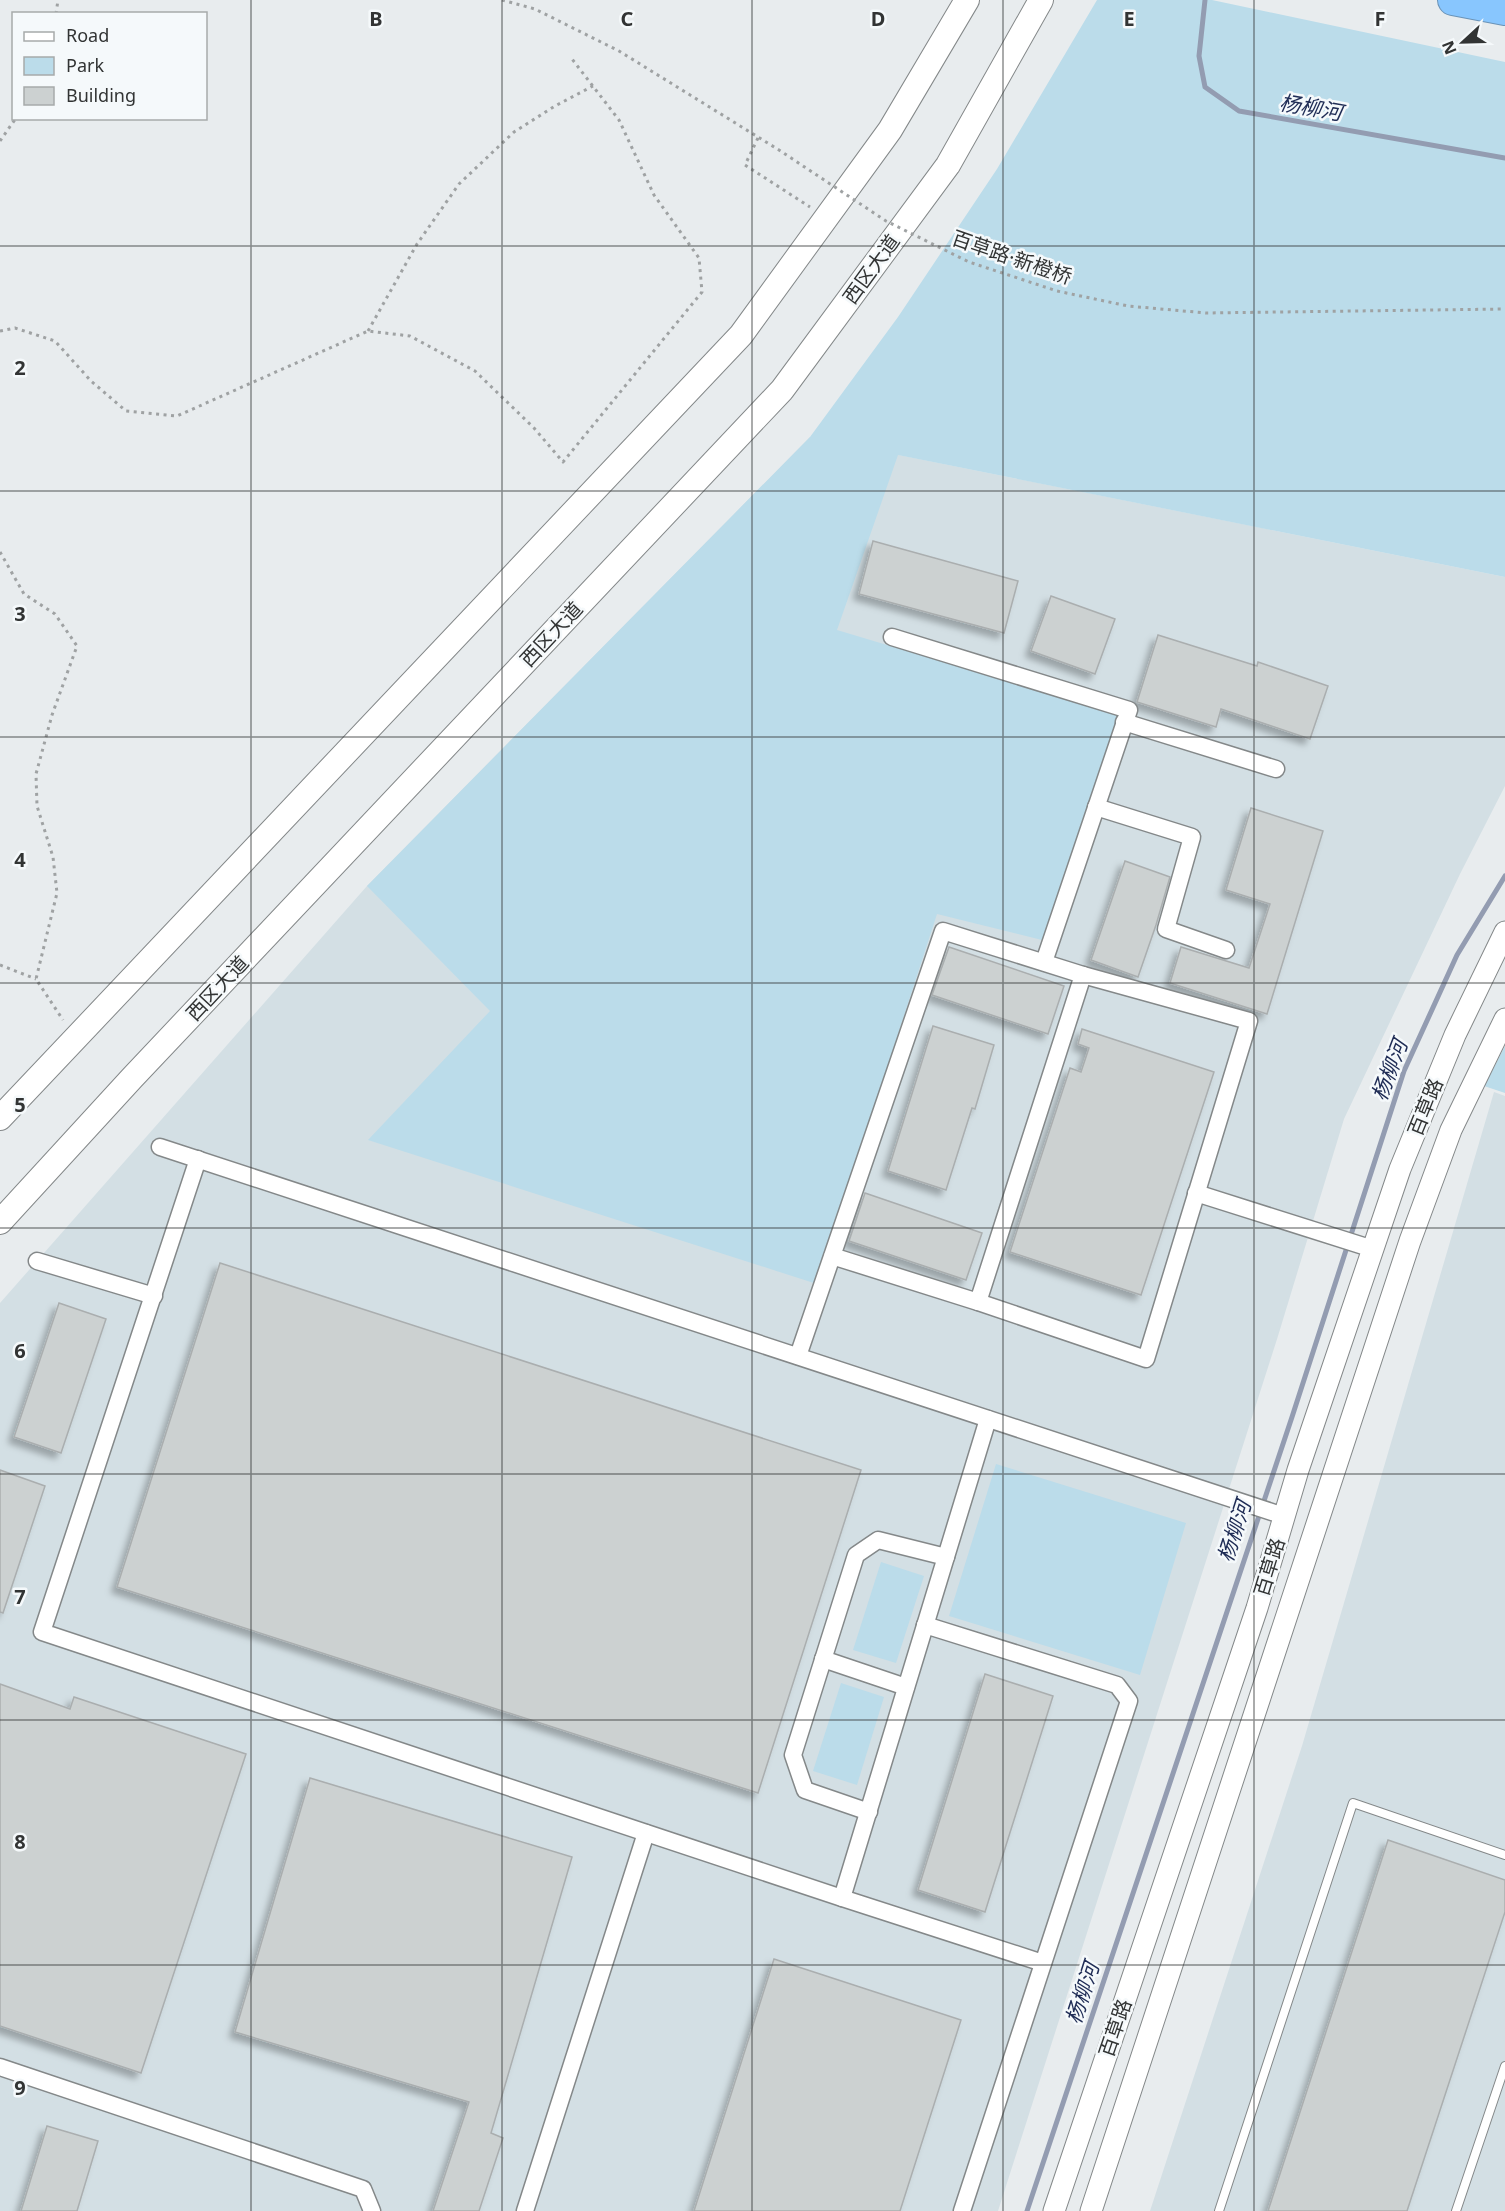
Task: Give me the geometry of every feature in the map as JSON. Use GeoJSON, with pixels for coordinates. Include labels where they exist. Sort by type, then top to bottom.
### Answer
{"type":"FeatureCollection","features":[{"type":"Feature","properties":{"kind":"highway"},"geometry":{"type":"LineString","coordinates":[[1452,0],[1505,10]]}},
{"type":"Feature","properties":{"kind":"main road"},"geometry":{"type":"LineString","coordinates":[[3,1108],[75,1038],[741,335],[890,130],[967,0]]}},
{"type":"Feature","properties":{"kind":"main road","name":"西区大道"},"geometry":{"type":"LineString","coordinates":[[0,1222],[132,1078],[782,390],[948,165],[1041,0]]}},
{"type":"Feature","properties":{"kind":"street"},"geometry":{"type":"LineString","coordinates":[[892,637],[1129,710],[1044,962]]}},
{"type":"Feature","properties":{"kind":"street"},"geometry":{"type":"LineString","coordinates":[[1125,722],[1276,769]]}},
{"type":"Feature","properties":{"kind":"street"},"geometry":{"type":"LineString","coordinates":[[1096,807],[1192,837],[1166,929],[1226,950]]}},
{"type":"Feature","properties":{"kind":"street"},"geometry":{"type":"LineString","coordinates":[[798,1356],[832,1256],[943,931],[1083,975],[1248,1021],[1146,1359],[832,1256]]}},
{"type":"Feature","properties":{"kind":"street","name":"百草路"},"geometry":{"type":"LineString","coordinates":[[1054,2211],[1257,1608],[1277,1514],[1365,1247],[1400,1170],[1455,1035],[1505,932]]}},
{"type":"Feature","properties":{"kind":"street"},"geometry":{"type":"LineString","coordinates":[[978,1302],[1083,975]]}},
{"type":"Feature","properties":{"kind":"street","name":"百草路"},"geometry":{"type":"LineString","coordinates":[[1091,2211],[1410,1241],[1451,1130],[1505,1019]]}},
{"type":"Feature","properties":{"kind":"street"},"geometry":{"type":"LineString","coordinates":[[160,1147],[1277,1514]]}},
{"type":"Feature","properties":{"kind":"street"},"geometry":{"type":"LineString","coordinates":[[198,1160],[42,1632],[1043,1963]]}},
{"type":"Feature","properties":{"kind":"street"},"geometry":{"type":"LineString","coordinates":[[1196,1193],[1365,1247]]}},
{"type":"Feature","properties":{"kind":"street"},"geometry":{"type":"LineString","coordinates":[[37,1261],[153,1296]]}},
{"type":"Feature","properties":{"kind":"street"},"geometry":{"type":"LineString","coordinates":[[842,1898],[988,1419]]}},
{"type":"Feature","properties":{"kind":"street"},"geometry":{"type":"LineString","coordinates":[[869,1812],[805,1790],[793,1755],[856,1555],[878,1539],[946,1557]]}},
{"type":"Feature","properties":{"kind":"street"},"geometry":{"type":"LineString","coordinates":[[925,1625],[1116,1685],[1129,1701],[962,2211]]}},
{"type":"Feature","properties":{"kind":"street"},"geometry":{"type":"LineString","coordinates":[[823,1659],[906,1688]]}},
{"type":"Feature","properties":{"kind":"street"},"geometry":{"type":"LineString","coordinates":[[525,2211],[646,1833]]}},
{"type":"Feature","properties":{"kind":"street"},"geometry":{"type":"LineString","coordinates":[[0,2067],[363,2189],[372,2211]]}},
{"type":"Feature","properties":{"kind":"lane"},"geometry":{"type":"LineString","coordinates":[[1219,2211],[1353,1803],[1505,1855]]}},
{"type":"Feature","properties":{"kind":"lane"},"geometry":{"type":"LineString","coordinates":[[1456,2211],[1505,2066]]}},
{"type":"Feature","properties":{"kind":"path","name":"百草路·新橙桥"},"geometry":{"type":"LineString","coordinates":[[502,0],[535,9],[619,51],[886,221],[969,262],[1057,291],[1128,306],[1206,313],[1505,309]]}},
{"type":"Feature","properties":{"kind":"path"},"geometry":{"type":"LineString","coordinates":[[0,331],[15,328],[55,341],[91,381],[126,411],[177,416],[368,331],[410,336],[475,371],[534,428],[563,462],[702,292],[699,258],[654,195],[619,120],[572,59]]}},
{"type":"Feature","properties":{"kind":"path"},"geometry":{"type":"LineString","coordinates":[[368,331],[417,244],[459,184],[514,132],[555,106],[593,86]]}},
{"type":"Feature","properties":{"kind":"path"},"geometry":{"type":"LineString","coordinates":[[0,141],[15,120]]}},
{"type":"Feature","properties":{"kind":"path"},"geometry":{"type":"LineString","coordinates":[[758,138],[745,165],[827,217]]}},
{"type":"Feature","properties":{"kind":"path"},"geometry":{"type":"LineString","coordinates":[[0,552],[24,594],[55,614],[77,646],[52,715],[36,774],[37,806],[53,856],[57,893],[36,979]]}},
{"type":"Feature","properties":{"kind":"path"},"geometry":{"type":"LineString","coordinates":[[0,965],[36,979],[75,1038]]}},
{"type":"Feature","properties":{"kind":"shaded area"},"geometry":{"type":"Polygon","coordinates":[[[810,437],[1505,577],[1505,786],[1460,874],[1344,1119],[1278,1336],[998,2211],[0,2211],[0,1303],[367,886],[810,437]]]}},
{"type":"Feature","properties":{"kind":"shaded area"},"geometry":{"type":"Polygon","coordinates":[[[1494,1092],[1505,1096],[1505,2211],[1150,2211],[1302,1746],[1494,1092]]]}},
{"type":"Feature","properties":{"kind":"green space"},"geometry":{"type":"Polygon","coordinates":[[[1097,0],[1212,0],[1505,62],[1505,577],[898,455],[837,630],[1120,715],[1046,941],[937,914],[817,1284],[368,1140],[490,1011],[367,886],[810,437],[898,317],[997,169],[1097,0]]]}},
{"type":"Feature","properties":{"kind":"green space"},"geometry":{"type":"Polygon","coordinates":[[[1505,1046],[1505,1093],[1484,1086],[1505,1046]]]}},
{"type":"Feature","properties":{"kind":"green space"},"geometry":{"type":"Polygon","coordinates":[[[996,1464],[1186,1523],[1140,1675],[949,1616],[996,1464]]]}},
{"type":"Feature","properties":{"kind":"green space"},"geometry":{"type":"Polygon","coordinates":[[[881,1562],[924,1576],[896,1663],[853,1650],[881,1562]]]}},
{"type":"Feature","properties":{"kind":"green space"},"geometry":{"type":"Polygon","coordinates":[[[841,1683],[884,1697],[857,1785],[813,1771],[841,1683]]]}},
{"type":"Feature","properties":{"kind":"building"},"geometry":{"type":"Polygon","coordinates":[[[873,541],[1018,581],[1004,633],[859,594],[873,541]]]}},
{"type":"Feature","properties":{"kind":"building"},"geometry":{"type":"Polygon","coordinates":[[[1051,596],[1115,619],[1095,674],[1031,651],[1051,596]]]}},
{"type":"Feature","properties":{"kind":"building"},"geometry":{"type":"Polygon","coordinates":[[[1158,635],[1257,666],[1258,662],[1328,686],[1310,739],[1221,709],[1216,727],[1137,702],[1158,635]]]}},
{"type":"Feature","properties":{"kind":"building"},"geometry":{"type":"Polygon","coordinates":[[[1251,808],[1323,831],[1267,1014],[1170,983],[1181,947],[1249,968],[1270,904],[1226,890],[1251,808]]]}},
{"type":"Feature","properties":{"kind":"building"},"geometry":{"type":"Polygon","coordinates":[[[1125,861],[1170,877],[1138,977],[1091,960],[1125,861]]]}},
{"type":"Feature","properties":{"kind":"building"},"geometry":{"type":"Polygon","coordinates":[[[949,947],[1064,986],[1048,1034],[932,995],[949,947]]]}},
{"type":"Feature","properties":{"kind":"building"},"geometry":{"type":"Polygon","coordinates":[[[933,1026],[994,1045],[975,1109],[972,1108],[946,1190],[888,1171],[933,1026]]]}},
{"type":"Feature","properties":{"kind":"building"},"geometry":{"type":"Polygon","coordinates":[[[1082,1029],[1214,1072],[1141,1295],[1010,1252],[1070,1068],[1081,1072],[1089,1048],[1078,1044],[1082,1029]]]}},
{"type":"Feature","properties":{"kind":"building"},"geometry":{"type":"Polygon","coordinates":[[[865,1193],[982,1233],[966,1280],[849,1241],[865,1193]]]}},
{"type":"Feature","properties":{"kind":"building"},"geometry":{"type":"Polygon","coordinates":[[[220,1263],[861,1470],[758,1793],[117,1587],[220,1263]]]}},
{"type":"Feature","properties":{"kind":"building"},"geometry":{"type":"Polygon","coordinates":[[[59,1303],[106,1319],[61,1453],[14,1437],[59,1303]]]}},
{"type":"Feature","properties":{"kind":"building"},"geometry":{"type":"Polygon","coordinates":[[[0,1470],[45,1486],[3,1613],[0,1612],[0,1470]]]}},
{"type":"Feature","properties":{"kind":"building"},"geometry":{"type":"Polygon","coordinates":[[[985,1674],[1053,1696],[985,1912],[918,1890],[985,1674]]]}},
{"type":"Feature","properties":{"kind":"building"},"geometry":{"type":"Polygon","coordinates":[[[0,1684],[70,1709],[74,1697],[246,1754],[141,2073],[0,2026],[0,1684]]]}},
{"type":"Feature","properties":{"kind":"building"},"geometry":{"type":"Polygon","coordinates":[[[310,1778],[572,1857],[491,2133],[503,2138],[479,2211],[433,2211],[469,2102],[235,2032],[310,1778]]]}},
{"type":"Feature","properties":{"kind":"building"},"geometry":{"type":"Polygon","coordinates":[[[1388,1840],[1505,1880],[1505,1912],[1407,2211],[1268,2211],[1388,1840]]]}},
{"type":"Feature","properties":{"kind":"building"},"geometry":{"type":"Polygon","coordinates":[[[774,1959],[961,2020],[900,2211],[694,2211],[774,1959]]]}},
{"type":"Feature","properties":{"kind":"building"},"geometry":{"type":"Polygon","coordinates":[[[47,2126],[98,2141],[77,2211],[21,2211],[47,2126]]]}},
{"type":"Feature","properties":{"kind":"waterway","name":"杨柳河"},"geometry":{"type":"LineString","coordinates":[[1205,0],[1199,56],[1205,87],[1239,111],[1505,158]]}},
{"type":"Feature","properties":{"kind":"waterway","name":"杨柳河"},"geometry":{"type":"LineString","coordinates":[[1027,2211],[1292,1417],[1404,1071],[1457,955],[1505,876]]}}]}
